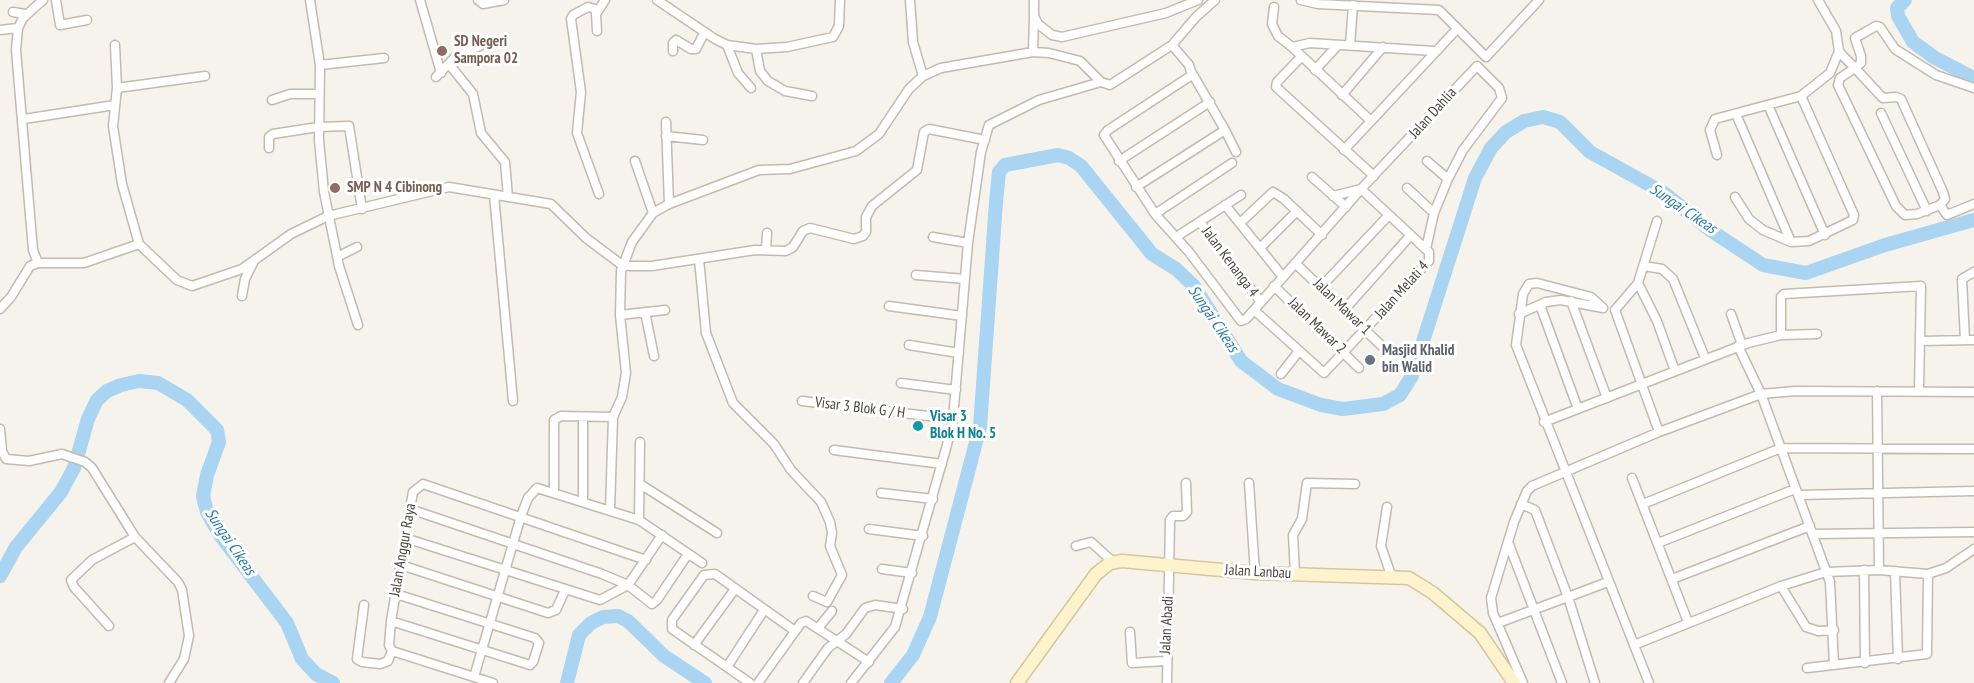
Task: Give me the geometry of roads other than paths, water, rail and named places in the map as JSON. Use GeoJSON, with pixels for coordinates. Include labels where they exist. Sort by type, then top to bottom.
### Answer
{"type":"FeatureCollection","features":[{"type":"Feature","properties":{"kind":"street"},"geometry":{"type":"LineString","coordinates":[[38,263],[33,250],[24,119],[17,71],[18,28],[26,14],[43,0]]}},
{"type":"Feature","properties":{"kind":"street"},"geometry":{"type":"LineString","coordinates":[[56,0],[60,25],[87,20]]}},
{"type":"Feature","properties":{"kind":"street"},"geometry":{"type":"LineString","coordinates":[[310,0],[320,65],[318,127],[328,216],[337,257],[358,325]]}},
{"type":"Feature","properties":{"kind":"street"},"geometry":{"type":"LineString","coordinates":[[420,0],[439,75],[461,53],[480,46]]}},
{"type":"Feature","properties":{"kind":"street"},"geometry":{"type":"LineString","coordinates":[[478,0],[483,4],[504,0]]}},
{"type":"Feature","properties":{"kind":"street"},"geometry":{"type":"LineString","coordinates":[[597,31],[598,10],[605,0]]}},
{"type":"Feature","properties":{"kind":"street"},"geometry":{"type":"LineString","coordinates":[[657,0],[704,33],[727,45],[756,49],[787,47],[833,37],[839,26],[840,0]]}},
{"type":"Feature","properties":{"kind":"street"},"geometry":{"type":"LineString","coordinates":[[910,0],[913,42],[923,76]]}},
{"type":"Feature","properties":{"kind":"street"},"geometry":{"type":"LineString","coordinates":[[1033,49],[1034,0]]}},
{"type":"Feature","properties":{"kind":"street"},"geometry":{"type":"LineString","coordinates":[[1034,16],[1044,30],[1062,37],[1166,13],[1198,0]]}},
{"type":"Feature","properties":{"kind":"street"},"geometry":{"type":"LineString","coordinates":[[1033,49],[1073,58],[1086,66],[1101,82],[1107,85],[1115,83],[1172,45],[1196,17],[1215,0]]}},
{"type":"Feature","properties":{"kind":"street"},"geometry":{"type":"LineString","coordinates":[[1301,0],[1353,6],[1439,10],[1486,57]]}},
{"type":"Feature","properties":{"kind":"street","name":"Jalan Dahlia"},"geometry":{"type":"LineString","coordinates":[[1176,237],[1238,319],[1246,319],[1361,189],[1539,0]]}},
{"type":"Feature","properties":{"kind":"street"},"geometry":{"type":"LineString","coordinates":[[1717,155],[1710,129],[1713,122],[1801,96],[1830,73],[1839,51],[1836,31],[1818,0]]}},
{"type":"Feature","properties":{"kind":"street"},"geometry":{"type":"LineString","coordinates":[[1350,45],[1353,6]]}},
{"type":"Feature","properties":{"kind":"street"},"geometry":{"type":"LineString","coordinates":[[598,10],[588,7],[573,15],[571,19],[582,92],[577,134],[599,194]]}},
{"type":"Feature","properties":{"kind":"street"},"geometry":{"type":"LineString","coordinates":[[1274,7],[1272,19],[1275,30],[1371,121]]}},
{"type":"Feature","properties":{"kind":"street"},"geometry":{"type":"LineString","coordinates":[[13,12],[26,14]]}},
{"type":"Feature","properties":{"kind":"street"},"geometry":{"type":"LineString","coordinates":[[1839,51],[1855,68],[1883,98],[1901,99],[1945,196],[1940,205],[1927,211],[1905,215],[1896,206],[1838,85],[1840,78],[1855,68],[1862,59],[1855,38],[1876,26],[1895,50],[1936,75],[1974,88]]}},
{"type":"Feature","properties":{"kind":"street"},"geometry":{"type":"LineString","coordinates":[[0,30],[18,28]]}},
{"type":"Feature","properties":{"kind":"street"},"geometry":{"type":"LineString","coordinates":[[1344,150],[1457,29]]}},
{"type":"Feature","properties":{"kind":"street"},"geometry":{"type":"LineString","coordinates":[[673,51],[673,43],[676,40],[690,49],[696,49],[704,33]]}},
{"type":"Feature","properties":{"kind":"street"},"geometry":{"type":"LineString","coordinates":[[610,510],[613,417],[622,397],[626,373],[620,315],[622,265],[632,242],[653,213],[669,204],[759,170],[790,169],[856,151],[879,134],[909,89],[923,76],[941,68],[1033,49],[1052,35]]}},
{"type":"Feature","properties":{"kind":"street"},"geometry":{"type":"LineString","coordinates":[[1292,47],[1305,43],[1434,51]]}},
{"type":"Feature","properties":{"kind":"street"},"geometry":{"type":"LineString","coordinates":[[115,45],[117,88],[113,126],[116,151],[139,244],[177,280],[192,286],[226,276],[254,262],[291,234],[328,216],[449,187],[551,204],[586,238],[622,265],[641,267],[766,249],[790,250],[803,231],[810,228],[854,238],[863,236],[866,232],[866,217],[872,206],[917,170],[922,136],[929,129],[962,138],[985,140]]}},
{"type":"Feature","properties":{"kind":"street"},"geometry":{"type":"LineString","coordinates":[[727,45],[738,73],[751,88]]}},
{"type":"Feature","properties":{"kind":"street"},"geometry":{"type":"LineString","coordinates":[[1172,45],[1190,76],[1210,102],[1236,152]]}},
{"type":"Feature","properties":{"kind":"street"},"geometry":{"type":"LineString","coordinates":[[1315,70],[1338,45]]}},
{"type":"Feature","properties":{"kind":"street"},"geometry":{"type":"LineString","coordinates":[[1342,95],[1383,47]]}},
{"type":"Feature","properties":{"kind":"street"},"geometry":{"type":"LineString","coordinates":[[756,49],[760,71],[768,81],[785,92],[812,96]]}},
{"type":"Feature","properties":{"kind":"street"},"geometry":{"type":"LineString","coordinates":[[1302,56],[1276,87],[1374,176]]}},
{"type":"Feature","properties":{"kind":"street"},"geometry":{"type":"LineString","coordinates":[[320,65],[384,58]]}},
{"type":"Feature","properties":{"kind":"street"},"geometry":{"type":"LineString","coordinates":[[449,64],[473,94],[481,134],[505,162],[508,197]]}},
{"type":"Feature","properties":{"kind":"street"},"geometry":{"type":"LineString","coordinates":[[1333,196],[1361,189],[1426,249],[1434,213],[1448,179],[1463,150],[1502,99],[1499,88],[1477,66]]}},
{"type":"Feature","properties":{"kind":"street"},"geometry":{"type":"LineString","coordinates":[[117,88],[205,76]]}},
{"type":"Feature","properties":{"kind":"street"},"geometry":{"type":"LineString","coordinates":[[1190,76],[1104,135],[1155,214],[1176,237],[1241,195]]}},
{"type":"Feature","properties":{"kind":"street"},"geometry":{"type":"LineString","coordinates":[[850,683],[888,640],[903,609],[942,464],[953,419],[968,243],[989,125],[994,120],[1039,100],[1101,82]]}},
{"type":"Feature","properties":{"kind":"street"},"geometry":{"type":"LineString","coordinates":[[272,100],[290,94],[319,94]]}},
{"type":"Feature","properties":{"kind":"street"},"geometry":{"type":"LineString","coordinates":[[1735,197],[1749,219],[1763,230],[1791,242],[1809,241],[1852,222],[1854,218],[1801,96]]}},
{"type":"Feature","properties":{"kind":"street"},"geometry":{"type":"LineString","coordinates":[[1119,161],[1210,102]]}},
{"type":"Feature","properties":{"kind":"street"},"geometry":{"type":"LineString","coordinates":[[24,119],[115,105]]}},
{"type":"Feature","properties":{"kind":"street"},"geometry":{"type":"LineString","coordinates":[[1768,105],[1825,235]]}},
{"type":"Feature","properties":{"kind":"street"},"geometry":{"type":"LineString","coordinates":[[1881,113],[1927,211]]}},
{"type":"Feature","properties":{"kind":"street"},"geometry":{"type":"LineString","coordinates":[[1736,114],[1791,242]]}},
{"type":"Feature","properties":{"kind":"street"},"geometry":{"type":"LineString","coordinates":[[666,122],[669,204]]}},
{"type":"Feature","properties":{"kind":"street"},"geometry":{"type":"LineString","coordinates":[[269,148],[269,137],[273,134],[347,125],[350,128],[362,209]]}},
{"type":"Feature","properties":{"kind":"street"},"geometry":{"type":"LineString","coordinates":[[1136,187],[1225,130]]}},
{"type":"Feature","properties":{"kind":"street"},"geometry":{"type":"LineString","coordinates":[[666,135],[703,140]]}},
{"type":"Feature","properties":{"kind":"street"},"geometry":{"type":"LineString","coordinates":[[635,161],[653,213]]}},
{"type":"Feature","properties":{"kind":"street"},"geometry":{"type":"LineString","coordinates":[[1427,161],[1448,179]]}},
{"type":"Feature","properties":{"kind":"street"},"geometry":{"type":"LineString","coordinates":[[1155,214],[1232,163]]}},
{"type":"Feature","properties":{"kind":"street"},"geometry":{"type":"LineString","coordinates":[[1312,177],[1346,207]]}},
{"type":"Feature","properties":{"kind":"street"},"geometry":{"type":"LineString","coordinates":[[1407,188],[1434,213]]}},
{"type":"Feature","properties":{"kind":"street"},"geometry":{"type":"LineString","coordinates":[[1240,224],[1273,192],[1322,235]]}},
{"type":"Feature","properties":{"kind":"street"},"geometry":{"type":"LineString","coordinates":[[494,195],[513,401]]}},
{"type":"Feature","properties":{"kind":"street"},"geometry":{"type":"LineString","coordinates":[[1940,205],[1948,215],[1974,204]]}},
{"type":"Feature","properties":{"kind":"street"},"geometry":{"type":"LineString","coordinates":[[1225,205],[1283,277]]}},
{"type":"Feature","properties":{"kind":"street"},"geometry":{"type":"LineString","coordinates":[[1260,248],[1297,211]]}},
{"type":"Feature","properties":{"kind":"street"},"geometry":{"type":"LineString","coordinates":[[1321,287],[1389,215]]}},
{"type":"Feature","properties":{"kind":"street"},"geometry":{"type":"LineString","coordinates":[[1615,310],[1638,284],[1657,221]]}},
{"type":"Feature","properties":{"kind":"street","name":"Jalan Kenanga 4"},"geometry":{"type":"LineString","coordinates":[[1200,222],[1257,306],[1299,351],[1324,373],[1345,353]]}},
{"type":"Feature","properties":{"kind":"street"},"geometry":{"type":"LineString","coordinates":[[766,233],[766,249]]}},
{"type":"Feature","properties":{"kind":"street"},"geometry":{"type":"LineString","coordinates":[[1345,309],[1410,236]]}},
{"type":"Feature","properties":{"kind":"street"},"geometry":{"type":"LineString","coordinates":[[933,237],[968,243]]}},
{"type":"Feature","properties":{"kind":"street"},"geometry":{"type":"LineString","coordinates":[[0,309],[11,297],[30,266],[38,263],[84,263],[139,244]]}},
{"type":"Feature","properties":{"kind":"street"},"geometry":{"type":"LineString","coordinates":[[337,257],[357,248]]}},
{"type":"Feature","properties":{"kind":"street","name":"Jalan Melati 4"},"geometry":{"type":"LineString","coordinates":[[1366,330],[1429,261],[1431,255],[1426,249]]}},
{"type":"Feature","properties":{"kind":"street"},"geometry":{"type":"LineString","coordinates":[[699,259],[706,333],[733,403],[774,444],[791,470],[820,502],[830,522],[832,533],[830,546],[842,575],[827,602],[813,596]]}},
{"type":"Feature","properties":{"kind":"street"},"geometry":{"type":"LineString","coordinates":[[242,296],[244,279],[254,262]]}},
{"type":"Feature","properties":{"kind":"street","name":"Jalan Mawar 1"},"geometry":{"type":"LineString","coordinates":[[1295,263],[1388,352]]}},
{"type":"Feature","properties":{"kind":"street"},"geometry":{"type":"LineString","coordinates":[[1644,266],[1662,269],[1673,279],[1705,358]]}},
{"type":"Feature","properties":{"kind":"street"},"geometry":{"type":"LineString","coordinates":[[1921,341],[1970,340],[1962,279],[1974,272]]}},
{"type":"Feature","properties":{"kind":"street"},"geometry":{"type":"LineString","coordinates":[[916,275],[965,279]]}},
{"type":"Feature","properties":{"kind":"street"},"geometry":{"type":"LineString","coordinates":[[1603,308],[1591,297],[1533,283],[1523,294],[1516,345],[1544,422],[1649,683]]}},
{"type":"Feature","properties":{"kind":"street"},"geometry":{"type":"LineString","coordinates":[[1638,284],[1660,328],[1675,371]]}},
{"type":"Feature","properties":{"kind":"street"},"geometry":{"type":"LineString","coordinates":[[1781,335],[1781,297],[1784,294],[1919,285],[1922,289],[1919,390]]}},
{"type":"Feature","properties":{"kind":"street","name":"Jalan Mawar 2"},"geometry":{"type":"LineString","coordinates":[[1274,286],[1359,368]]}},
{"type":"Feature","properties":{"kind":"street"},"geometry":{"type":"LineString","coordinates":[[1519,314],[1552,301],[1571,301],[1615,310]]}},
{"type":"Feature","properties":{"kind":"street"},"geometry":{"type":"LineString","coordinates":[[1571,301],[1607,398]]}},
{"type":"Feature","properties":{"kind":"street"},"geometry":{"type":"LineString","coordinates":[[1540,305],[1578,409]]}},
{"type":"Feature","properties":{"kind":"street"},"geometry":{"type":"LineString","coordinates":[[889,306],[962,316]]}},
{"type":"Feature","properties":{"kind":"street"},"geometry":{"type":"LineString","coordinates":[[620,315],[665,310]]}},
{"type":"Feature","properties":{"kind":"street"},"geometry":{"type":"LineString","coordinates":[[1615,310],[1659,432]]}},
{"type":"Feature","properties":{"kind":"street"},"geometry":{"type":"LineString","coordinates":[[645,312],[654,356]]}},
{"type":"Feature","properties":{"kind":"street"},"geometry":{"type":"LineString","coordinates":[[1731,314],[1740,346],[1761,394],[1826,572],[1832,595],[1834,665]]}},
{"type":"Feature","properties":{"kind":"street"},"geometry":{"type":"LineString","coordinates":[[1345,353],[1366,330]]}},
{"type":"Feature","properties":{"kind":"street"},"geometry":{"type":"LineString","coordinates":[[1544,422],[1740,346],[1781,335],[1817,334]]}},
{"type":"Feature","properties":{"kind":"street"},"geometry":{"type":"LineString","coordinates":[[909,345],[959,353]]}},
{"type":"Feature","properties":{"kind":"street"},"geometry":{"type":"LineString","coordinates":[[1281,374],[1299,351]]}},
{"type":"Feature","properties":{"kind":"street"},"geometry":{"type":"LineString","coordinates":[[901,383],[956,390]]}},
{"type":"Feature","properties":{"kind":"street"},"geometry":{"type":"LineString","coordinates":[[1523,683],[1498,623],[1491,598],[1521,504],[1532,486],[1659,432],[1761,394],[1786,391],[1974,392]]}},
{"type":"Feature","properties":{"kind":"street"},"geometry":{"type":"LineString","coordinates":[[1877,391],[1879,570]]}},
{"type":"Feature","properties":{"kind":"street","name":"Visar 3 Blok G / H"},"geometry":{"type":"LineString","coordinates":[[802,401],[953,419]]}},
{"type":"Feature","properties":{"kind":"street"},"geometry":{"type":"LineString","coordinates":[[555,492],[554,420],[561,416],[613,417]]}},
{"type":"Feature","properties":{"kind":"street"},"geometry":{"type":"LineString","coordinates":[[583,417],[583,502]]}},
{"type":"Feature","properties":{"kind":"street"},"geometry":{"type":"LineString","coordinates":[[0,429],[2,451],[6,459],[29,461],[62,454],[85,462],[98,476],[135,537],[182,590],[188,620],[188,648],[181,666],[169,683]]}},
{"type":"Feature","properties":{"kind":"street"},"geometry":{"type":"LineString","coordinates":[[639,520],[640,442]]}},
{"type":"Feature","properties":{"kind":"street"},"geometry":{"type":"LineString","coordinates":[[1643,504],[1781,448],[1974,449]]}},
{"type":"Feature","properties":{"kind":"street"},"geometry":{"type":"LineString","coordinates":[[834,450],[942,464]]}},
{"type":"Feature","properties":{"kind":"street"},"geometry":{"type":"LineString","coordinates":[[1632,478],[1688,622]]}},
{"type":"Feature","properties":{"kind":"street","name":"Jalan Abadi"},"geometry":{"type":"LineString","coordinates":[[1167,683],[1170,520],[1173,516],[1183,516],[1186,512],[1186,483]]}},
{"type":"Feature","properties":{"kind":"street"},"geometry":{"type":"LineString","coordinates":[[1249,483],[1255,573]]}},
{"type":"Feature","properties":{"kind":"street"},"geometry":{"type":"LineString","coordinates":[[1295,574],[1293,535],[1302,519],[1307,483],[1355,484]]}},
{"type":"Feature","properties":{"kind":"street","name":"Jalan Anggur Raya"},"geometry":{"type":"LineString","coordinates":[[393,651],[389,645],[391,621],[410,509],[416,489],[428,484],[521,516]]}},
{"type":"Feature","properties":{"kind":"street"},"geometry":{"type":"LineString","coordinates":[[640,484],[717,533]]}},
{"type":"Feature","properties":{"kind":"street"},"geometry":{"type":"LineString","coordinates":[[474,677],[521,516],[534,490],[541,488],[555,492],[639,520],[702,564]]}},
{"type":"Feature","properties":{"kind":"street"},"geometry":{"type":"LineString","coordinates":[[1658,543],[1796,492],[1879,494],[1974,491]]}},
{"type":"Feature","properties":{"kind":"street"},"geometry":{"type":"LineString","coordinates":[[880,493],[933,499]]}},
{"type":"Feature","properties":{"kind":"street"},"geometry":{"type":"LineString","coordinates":[[1521,504],[1535,510],[1568,597],[1595,683]]}},
{"type":"Feature","properties":{"kind":"street"},"geometry":{"type":"LineString","coordinates":[[1387,507],[1381,546],[1391,575]]}},
{"type":"Feature","properties":{"kind":"street"},"geometry":{"type":"LineString","coordinates":[[410,509],[513,543],[628,585],[654,603],[688,554]]}},
{"type":"Feature","properties":{"kind":"street"},"geometry":{"type":"LineString","coordinates":[[521,516],[646,561]]}},
{"type":"Feature","properties":{"kind":"street"},"geometry":{"type":"LineString","coordinates":[[869,529],[922,536]]}},
{"type":"Feature","properties":{"kind":"street"},"geometry":{"type":"LineString","coordinates":[[1672,579],[1811,530],[1974,532]]}},
{"type":"Feature","properties":{"kind":"street"},"geometry":{"type":"LineString","coordinates":[[405,538],[600,600],[628,585],[662,536]]}},
{"type":"Feature","properties":{"kind":"street"},"geometry":{"type":"LineString","coordinates":[[109,626],[71,580],[92,560],[135,537]]}},
{"type":"Feature","properties":{"kind":"street"},"geometry":{"type":"LineString","coordinates":[[1017,683],[1096,574],[1113,562],[1091,542],[1076,546]]}},
{"type":"Feature","properties":{"kind":"street"},"geometry":{"type":"LineString","coordinates":[[1508,542],[1562,683]]}},
{"type":"Feature","properties":{"kind":"street"},"geometry":{"type":"LineString","coordinates":[[1634,645],[1781,585],[1826,572],[1879,570],[1928,574],[1946,568],[1974,549]]}},
{"type":"Feature","properties":{"kind":"street","name":"Jalan Lanbau"},"geometry":{"type":"LineString","coordinates":[[1113,562],[1128,561],[1170,567],[1255,573],[1391,575],[1409,578],[1424,585],[1480,633],[1514,683]]}},
{"type":"Feature","properties":{"kind":"street"},"geometry":{"type":"LineString","coordinates":[[401,565],[551,613],[565,590]]}},
{"type":"Feature","properties":{"kind":"street"},"geometry":{"type":"LineString","coordinates":[[882,569],[912,573]]}},
{"type":"Feature","properties":{"kind":"street"},"geometry":{"type":"LineString","coordinates":[[1864,570],[1865,663]]}},
{"type":"Feature","properties":{"kind":"street"},"geometry":{"type":"LineString","coordinates":[[1895,571],[1898,659]]}},
{"type":"Feature","properties":{"kind":"street"},"geometry":{"type":"LineString","coordinates":[[750,683],[676,634],[671,625],[704,575],[715,574],[795,631]]}},
{"type":"Feature","properties":{"kind":"street"},"geometry":{"type":"LineString","coordinates":[[1807,668],[1924,656],[1928,651],[1928,574]]}},
{"type":"Feature","properties":{"kind":"street"},"geometry":{"type":"LineString","coordinates":[[1498,623],[1608,582]]}},
{"type":"Feature","properties":{"kind":"street"},"geometry":{"type":"LineString","coordinates":[[1781,585],[1806,627],[1818,631],[1834,630]]}},
{"type":"Feature","properties":{"kind":"street"},"geometry":{"type":"LineString","coordinates":[[694,645],[735,589]]}},
{"type":"Feature","properties":{"kind":"street"},"geometry":{"type":"LineString","coordinates":[[391,621],[528,664],[533,662],[539,643],[537,640],[396,594]]}},
{"type":"Feature","properties":{"kind":"street"},"geometry":{"type":"LineString","coordinates":[[364,605],[357,659],[362,662],[380,664],[388,661],[393,651],[493,683]]}},
{"type":"Feature","properties":{"kind":"street"},"geometry":{"type":"LineString","coordinates":[[803,683],[828,648],[846,634],[865,608],[875,605],[903,609]]}},
{"type":"Feature","properties":{"kind":"street"},"geometry":{"type":"LineString","coordinates":[[728,667],[764,610]]}},
{"type":"Feature","properties":{"kind":"street"},"geometry":{"type":"LineString","coordinates":[[819,627],[832,611]]}},
{"type":"Feature","properties":{"kind":"street"},"geometry":{"type":"LineString","coordinates":[[759,683],[795,631],[806,621],[819,627],[869,662]]}},
{"type":"Feature","properties":{"kind":"street"},"geometry":{"type":"LineString","coordinates":[[1130,632],[1132,663],[1166,661]]}},
{"type":"Feature","properties":{"kind":"waterway","name":"Sungai Cikeas"},"geometry":{"type":"LineString","coordinates":[[1905,0],[1897,8],[1898,16],[1913,42],[1935,58],[1974,78]]}},
{"type":"Feature","properties":{"kind":"waterway","name":"Sungai Cikeas"},"geometry":{"type":"LineString","coordinates":[[891,683],[913,655],[930,617],[980,427],[996,202],[999,172],[1005,165],[1058,155],[1069,158],[1081,166],[1152,254],[1176,269],[1194,286],[1241,361],[1278,389],[1321,405],[1343,409],[1383,404],[1400,395],[1412,376],[1475,178],[1491,148],[1506,132],[1524,121],[1543,117],[1560,122],[1590,152],[1664,193],[1710,230],[1763,265],[1806,273],[1885,245],[1974,220]]}},
{"type":"Feature","properties":{"kind":"waterway","name":"Sungai Cikeas"},"geometry":{"type":"LineString","coordinates":[[0,576],[16,547],[61,492],[74,468],[88,419],[97,400],[107,391],[121,385],[139,381],[158,383],[187,400],[217,430],[219,442],[207,475],[203,496],[207,512],[220,535],[287,623],[302,659],[316,674],[333,683]]}},
{"type":"Feature","properties":{"kind":"waterway","name":"Sungai Cikeas"},"geometry":{"type":"LineString","coordinates":[[567,683],[579,635],[591,623],[603,617],[618,616],[628,621],[664,656],[705,683]]}},
{"type":"Feature","properties":{"kind":"place","name":"SD Negeri Sampora 02"},"geometry":{"type":"Point","coordinates":[442,51]}},
{"type":"Feature","properties":{"kind":"place","name":"SMP N 4 Cibinong"},"geometry":{"type":"Point","coordinates":[335,188]}},
{"type":"Feature","properties":{"kind":"place","name":"Masjid Khalid bin Walid"},"geometry":{"type":"Point","coordinates":[1370,360]}},
{"type":"Feature","properties":{"kind":"place","name":"Visar 3 Blok H No. 5"},"geometry":{"type":"Point","coordinates":[918,426]}}]}
